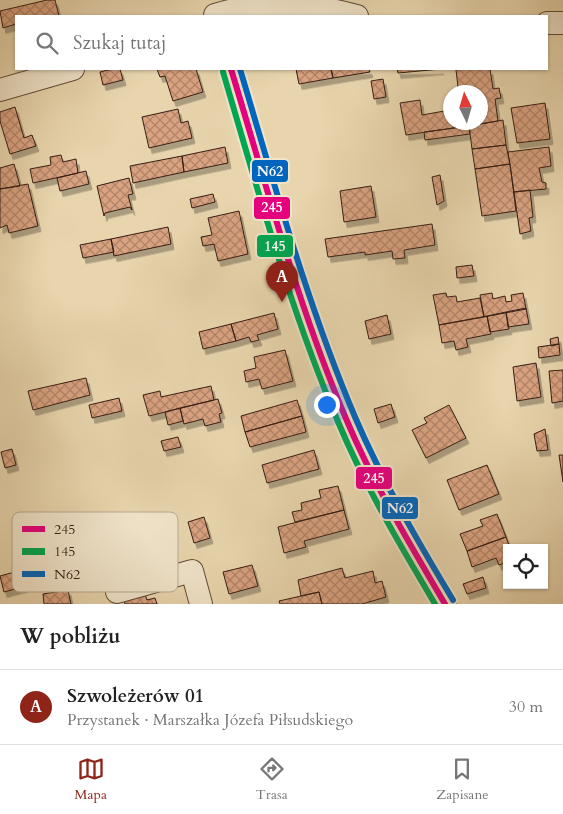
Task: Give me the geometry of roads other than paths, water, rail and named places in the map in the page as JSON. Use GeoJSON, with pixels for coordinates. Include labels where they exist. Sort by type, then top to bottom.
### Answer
{"type":"FeatureCollection","features":[{"type":"Feature","properties":{"kind":"street"},"geometry":{"type":"LineString","coordinates":[[213,10],[289,3],[352,15]]}},
{"type":"Feature","properties":{"kind":"street"},"geometry":{"type":"LineString","coordinates":[[548,23],[563,23]]}},
{"type":"Feature","properties":{"kind":"street"},"geometry":{"type":"LineString","coordinates":[[0,90],[70,70]]}},
{"type":"Feature","properties":{"kind":"street"},"geometry":{"type":"LineString","coordinates":[[231,70],[303,304],[326,369],[347,421],[373,476],[443,604]]}},
{"type":"Feature","properties":{"kind":"street"},"geometry":{"type":"LineString","coordinates":[[178,575],[192,571],[201,604]]}},
{"type":"Feature","properties":{"kind":"place","name":"Szwoleżerów 01"},"geometry":{"type":"Point","coordinates":[282,302]}}]}
